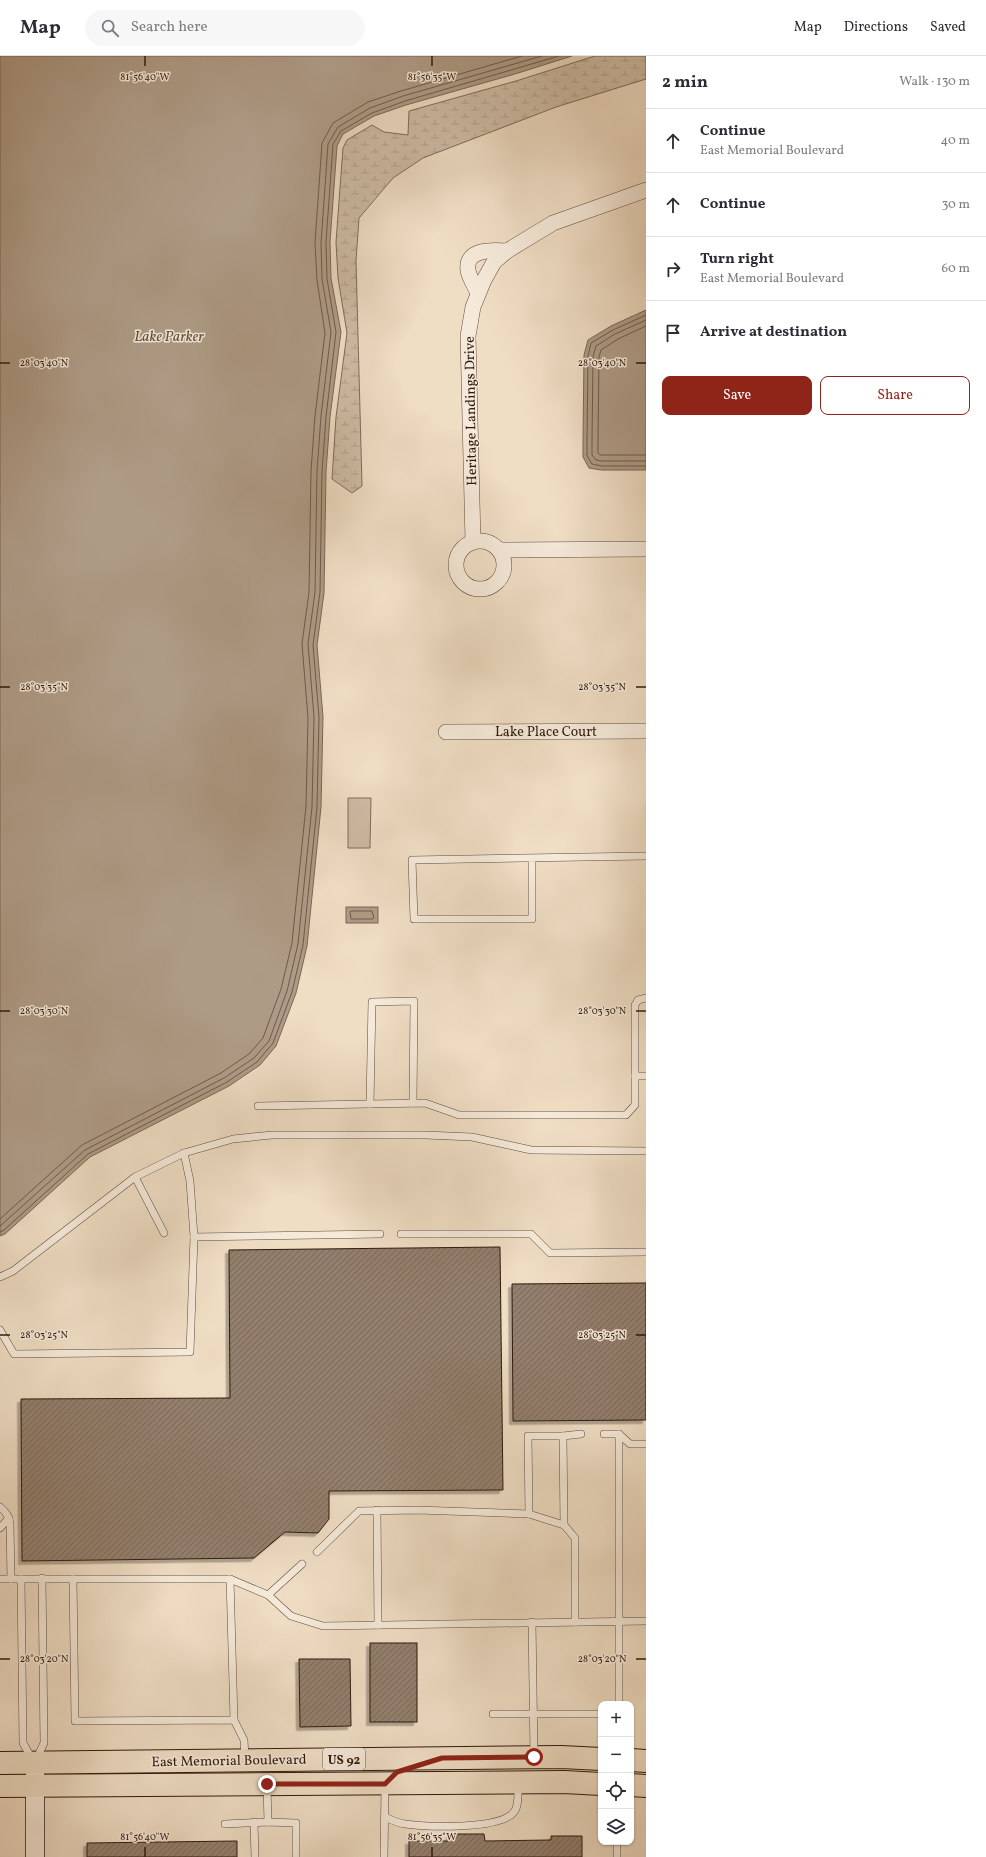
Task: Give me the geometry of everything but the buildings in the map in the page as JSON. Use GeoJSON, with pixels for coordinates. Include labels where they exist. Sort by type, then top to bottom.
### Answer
{"type":"FeatureCollection","features":[{"type":"Feature","properties":{"kind":"main road","name":"East Memorial Boulevard"},"geometry":{"type":"LineString","coordinates":[[0,1763],[534,1757],[598,1759]]}},
{"type":"Feature","properties":{"kind":"main road"},"geometry":{"type":"LineString","coordinates":[[385,1784],[397,1772],[442,1758]]}},
{"type":"Feature","properties":{"kind":"main road"},"geometry":{"type":"LineString","coordinates":[[634,1760],[646,1761]]}},
{"type":"Feature","properties":{"kind":"main road","name":"East Memorial Boulevard"},"geometry":{"type":"LineString","coordinates":[[0,1786],[518,1783],[598,1784]]}},
{"type":"Feature","properties":{"kind":"main road"},"geometry":{"type":"LineString","coordinates":[[634,1785],[646,1786]]}},
{"type":"Feature","properties":{"kind":"street","name":"Heritage Landings Drive"},"geometry":{"type":"LineString","coordinates":[[473,542],[468,336],[473,307],[484,280],[494,262],[507,251],[553,223],[646,190]]}},
{"type":"Feature","properties":{"kind":"street"},"geometry":{"type":"LineString","coordinates":[[478,293],[468,271],[468,264],[471,259],[478,252],[487,250],[507,251]]}},
{"type":"Feature","properties":{"kind":"street"},"geometry":{"type":"LineString","coordinates":[[499,550],[504,564],[503,572],[494,584],[487,588],[472,588],[460,579],[455,565],[457,557],[460,550],[473,542],[487,542],[499,550],[646,549]]}},
{"type":"Feature","properties":{"kind":"street","name":"Lake Place Court"},"geometry":{"type":"LineString","coordinates":[[446,732],[646,731]]}},
{"type":"Feature","properties":{"kind":"street"},"geometry":{"type":"LineString","coordinates":[[35,1762],[35,1857]]}},
{"type":"Feature","properties":{"kind":"lane"},"geometry":{"type":"LineString","coordinates":[[532,858],[532,919],[414,919],[412,860],[646,856]]}},
{"type":"Feature","properties":{"kind":"lane"},"geometry":{"type":"LineString","coordinates":[[258,1106],[425,1103],[459,1115],[626,1114],[635,1105],[635,1005],[638,1000],[646,998]]}},
{"type":"Feature","properties":{"kind":"lane"},"geometry":{"type":"LineString","coordinates":[[370,1104],[372,1002],[414,1001],[413,1103]]}},
{"type":"Feature","properties":{"kind":"lane"},"geometry":{"type":"LineString","coordinates":[[635,1076],[646,1076]]}},
{"type":"Feature","properties":{"kind":"lane"},"geometry":{"type":"LineString","coordinates":[[0,1276],[12,1271],[135,1177],[184,1154],[233,1139],[272,1135],[472,1137],[531,1150],[646,1151]]}},
{"type":"Feature","properties":{"kind":"lane"},"geometry":{"type":"LineString","coordinates":[[0,1330],[14,1354],[190,1352],[194,1237],[190,1181],[184,1154]]}},
{"type":"Feature","properties":{"kind":"lane"},"geometry":{"type":"LineString","coordinates":[[135,1177],[164,1233]]}},
{"type":"Feature","properties":{"kind":"lane"},"geometry":{"type":"LineString","coordinates":[[194,1237],[380,1234]]}},
{"type":"Feature","properties":{"kind":"lane"},"geometry":{"type":"LineString","coordinates":[[401,1234],[530,1234],[550,1253],[646,1252]]}},
{"type":"Feature","properties":{"kind":"lane"},"geometry":{"type":"LineString","coordinates":[[530,1514],[528,1436],[563,1436],[581,1434]]}},
{"type":"Feature","properties":{"kind":"lane"},"geometry":{"type":"LineString","coordinates":[[604,1434],[619,1434],[630,1444],[646,1444]]}},
{"type":"Feature","properties":{"kind":"lane"},"geometry":{"type":"LineString","coordinates":[[619,1434],[619,1701]]}},
{"type":"Feature","properties":{"kind":"lane"},"geometry":{"type":"LineString","coordinates":[[563,1436],[564,1525]]}},
{"type":"Feature","properties":{"kind":"lane"},"geometry":{"type":"LineString","coordinates":[[0,1507],[5,1511],[9,1518],[11,1579]]}},
{"type":"Feature","properties":{"kind":"lane"},"geometry":{"type":"LineString","coordinates":[[317,1552],[359,1511],[377,1510],[530,1514],[564,1525],[575,1538],[575,1622]]}},
{"type":"Feature","properties":{"kind":"lane"},"geometry":{"type":"LineString","coordinates":[[377,1510],[378,1625]]}},
{"type":"Feature","properties":{"kind":"lane"},"geometry":{"type":"LineString","coordinates":[[0,1528],[9,1518]]}},
{"type":"Feature","properties":{"kind":"lane"},"geometry":{"type":"LineString","coordinates":[[268,1595],[302,1564]]}},
{"type":"Feature","properties":{"kind":"lane"},"geometry":{"type":"LineString","coordinates":[[35,1762],[44,1743],[42,1578]]}},
{"type":"Feature","properties":{"kind":"lane"},"geometry":{"type":"LineString","coordinates":[[0,1579],[230,1580],[268,1595],[291,1616],[323,1626],[646,1621]]}},
{"type":"Feature","properties":{"kind":"lane"},"geometry":{"type":"LineString","coordinates":[[72,1579],[75,1721],[234,1720]]}},
{"type":"Feature","properties":{"kind":"lane"},"geometry":{"type":"LineString","coordinates":[[21,1580],[23,1743],[35,1762]]}},
{"type":"Feature","properties":{"kind":"lane"},"geometry":{"type":"LineString","coordinates":[[230,1580],[234,1720],[244,1740],[245,1760]]}},
{"type":"Feature","properties":{"kind":"lane"},"geometry":{"type":"LineString","coordinates":[[532,1622],[534,1757]]}},
{"type":"Feature","properties":{"kind":"lane"},"geometry":{"type":"LineString","coordinates":[[494,1714],[598,1714]]}},
{"type":"Feature","properties":{"kind":"lane"},"geometry":{"type":"LineString","coordinates":[[385,1817],[404,1824],[436,1826],[479,1825],[506,1820],[515,1811],[518,1800],[518,1783]]}},
{"type":"Feature","properties":{"kind":"lane"},"geometry":{"type":"LineString","coordinates":[[267,1784],[268,1822]]}},
{"type":"Feature","properties":{"kind":"lane"},"geometry":{"type":"LineString","coordinates":[[384,1857],[385,1784]]}},
{"type":"Feature","properties":{"kind":"lane"},"geometry":{"type":"LineString","coordinates":[[254,1822],[255,1857]]}},
{"type":"Feature","properties":{"kind":"lane"},"geometry":{"type":"LineString","coordinates":[[225,1824],[254,1822],[296,1823],[296,1857]]}},
{"type":"Feature","properties":{"kind":"lane"},"geometry":{"type":"LineString","coordinates":[[617,1845],[617,1857]]}},
{"type":"Feature","properties":{"kind":"green space"},"geometry":{"type":"Polygon","coordinates":[[[595,56],[646,56],[646,79],[556,107],[423,158],[393,178],[359,218],[356,261],[362,486],[352,493],[332,479],[336,417],[347,333],[338,278],[336,242],[343,148],[347,140],[372,125],[384,132],[408,135],[409,111],[516,81],[595,56]]]}},
{"type":"Feature","properties":{"kind":"green space"},"geometry":{"type":"Polygon","coordinates":[[[348,798],[371,798],[370,848],[348,848],[348,798]]]}},
{"type":"Feature","properties":{"kind":"water","name":"Lake Parker"},"geometry":{"type":"Polygon","coordinates":[[[0,56],[572,56],[406,105],[374,116],[343,134],[337,146],[330,242],[331,278],[341,332],[330,417],[326,472],[324,593],[317,645],[323,717],[321,807],[307,946],[296,993],[276,1046],[260,1065],[229,1086],[90,1157],[5,1234],[0,1236],[0,56]]]}},
{"type":"Feature","properties":{"kind":"water"},"geometry":{"type":"Polygon","coordinates":[[[646,310],[646,470],[601,470],[589,468],[583,457],[584,355],[588,340],[611,326],[646,310]]]}},
{"type":"Feature","properties":{"kind":"water"},"geometry":{"type":"Polygon","coordinates":[[[346,907],[378,907],[378,923],[346,923],[346,907]]]}},
{"type":"Feature","properties":{"kind":"route"},"geometry":{"type":"LineString","coordinates":[[267,1784],[385,1784],[390,1777],[397,1772],[442,1758],[534,1757]]}}]}
